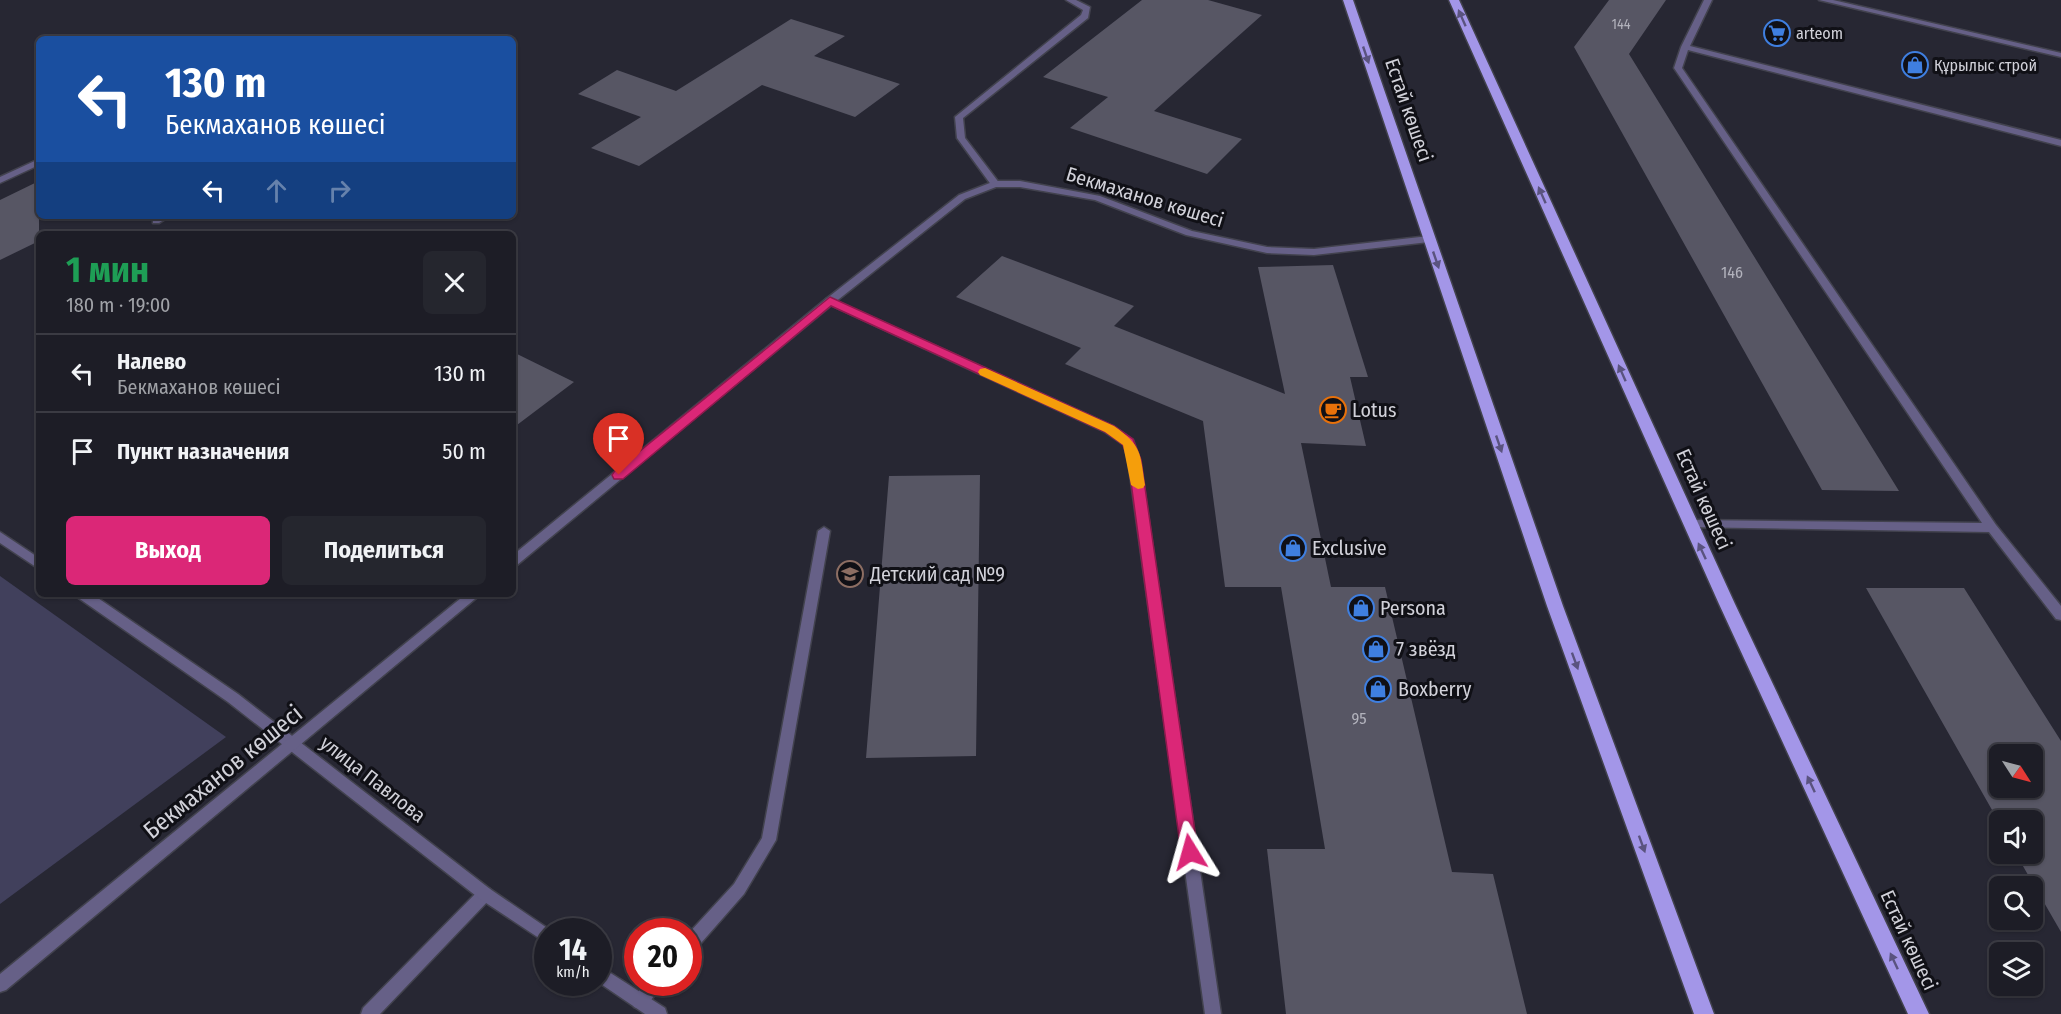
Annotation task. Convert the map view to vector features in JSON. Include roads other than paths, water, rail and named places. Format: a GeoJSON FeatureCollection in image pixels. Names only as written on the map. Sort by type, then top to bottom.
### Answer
{"type":"FeatureCollection","features":[{"type":"Feature","properties":{"kind":"main road","name":"Естай көшесі"},"geometry":{"type":"LineString","coordinates":[[1348,0],[1555,606],[1704,1014]]}},
{"type":"Feature","properties":{"kind":"main road","name":"Естай көшесі"},"geometry":{"type":"LineString","coordinates":[[1454,0],[1690,524],[1919,1014]]}},
{"type":"Feature","properties":{"kind":"street"},"geometry":{"type":"LineString","coordinates":[[995,184],[961,138],[959,117],[1085,16],[1087,9],[1070,0]]}},
{"type":"Feature","properties":{"kind":"street"},"geometry":{"type":"LineString","coordinates":[[1708,0],[1685,47],[1678,68],[1992,528],[2061,615]]}},
{"type":"Feature","properties":{"kind":"street"},"geometry":{"type":"LineString","coordinates":[[1823,0],[2061,55]]}},
{"type":"Feature","properties":{"kind":"street"},"geometry":{"type":"LineString","coordinates":[[1685,47],[2061,143]]}},
{"type":"Feature","properties":{"kind":"street"},"geometry":{"type":"LineString","coordinates":[[0,180],[36,163]]}},
{"type":"Feature","properties":{"kind":"street","name":"Бекмаханов көшесі"},"geometry":{"type":"LineString","coordinates":[[516,560],[830,301],[962,197],[995,184],[1020,184],[1097,198],[1190,233],[1267,250],[1314,252],[1429,239]]}},
{"type":"Feature","properties":{"kind":"street"},"geometry":{"type":"LineString","coordinates":[[830,301],[1109,429],[1129,443],[1134,460],[1213,1014]]}},
{"type":"Feature","properties":{"kind":"street"},"geometry":{"type":"LineString","coordinates":[[1690,524],[1992,528]]}},
{"type":"Feature","properties":{"kind":"street"},"geometry":{"type":"LineString","coordinates":[[702,930],[739,889],[769,840],[824,531]]}},
{"type":"Feature","properties":{"kind":"street"},"geometry":{"type":"LineString","coordinates":[[0,537],[36,562]]}},
{"type":"Feature","properties":{"kind":"street","name":"улица Павлова"},"geometry":{"type":"LineString","coordinates":[[86,597],[233,698],[485,894],[534,927]]}},
{"type":"Feature","properties":{"kind":"street","name":"Бекмаханов көшесі"},"geometry":{"type":"LineString","coordinates":[[0,984],[471,597]]}},
{"type":"Feature","properties":{"kind":"street"},"geometry":{"type":"LineString","coordinates":[[369,1014],[485,894]]}},
{"type":"Feature","properties":{"kind":"street"},"geometry":{"type":"LineString","coordinates":[[612,981],[659,1014]]}},
{"type":"Feature","properties":{"kind":"street"},"geometry":{"type":"LineString","coordinates":[[640,1000],[644,996]]}},
{"type":"Feature","properties":{"kind":"place","name":"arteom"},"geometry":{"type":"Point","coordinates":[1777,33]}},
{"type":"Feature","properties":{"kind":"place","name":"Құрылыс строй"},"geometry":{"type":"Point","coordinates":[1915,65]}},
{"type":"Feature","properties":{"kind":"place","name":"Lotus"},"geometry":{"type":"Point","coordinates":[1333,410]}},
{"type":"Feature","properties":{"kind":"place","name":"Exclusive"},"geometry":{"type":"Point","coordinates":[1293,548]}},
{"type":"Feature","properties":{"kind":"place","name":"Детский сад №9"},"geometry":{"type":"Point","coordinates":[850,574]}},
{"type":"Feature","properties":{"kind":"place","name":"Persona"},"geometry":{"type":"Point","coordinates":[1361,608]}},
{"type":"Feature","properties":{"kind":"place","name":"7 звёзд"},"geometry":{"type":"Point","coordinates":[1376,649]}},
{"type":"Feature","properties":{"kind":"place","name":"Boxberry"},"geometry":{"type":"Point","coordinates":[1378,689]}}]}
